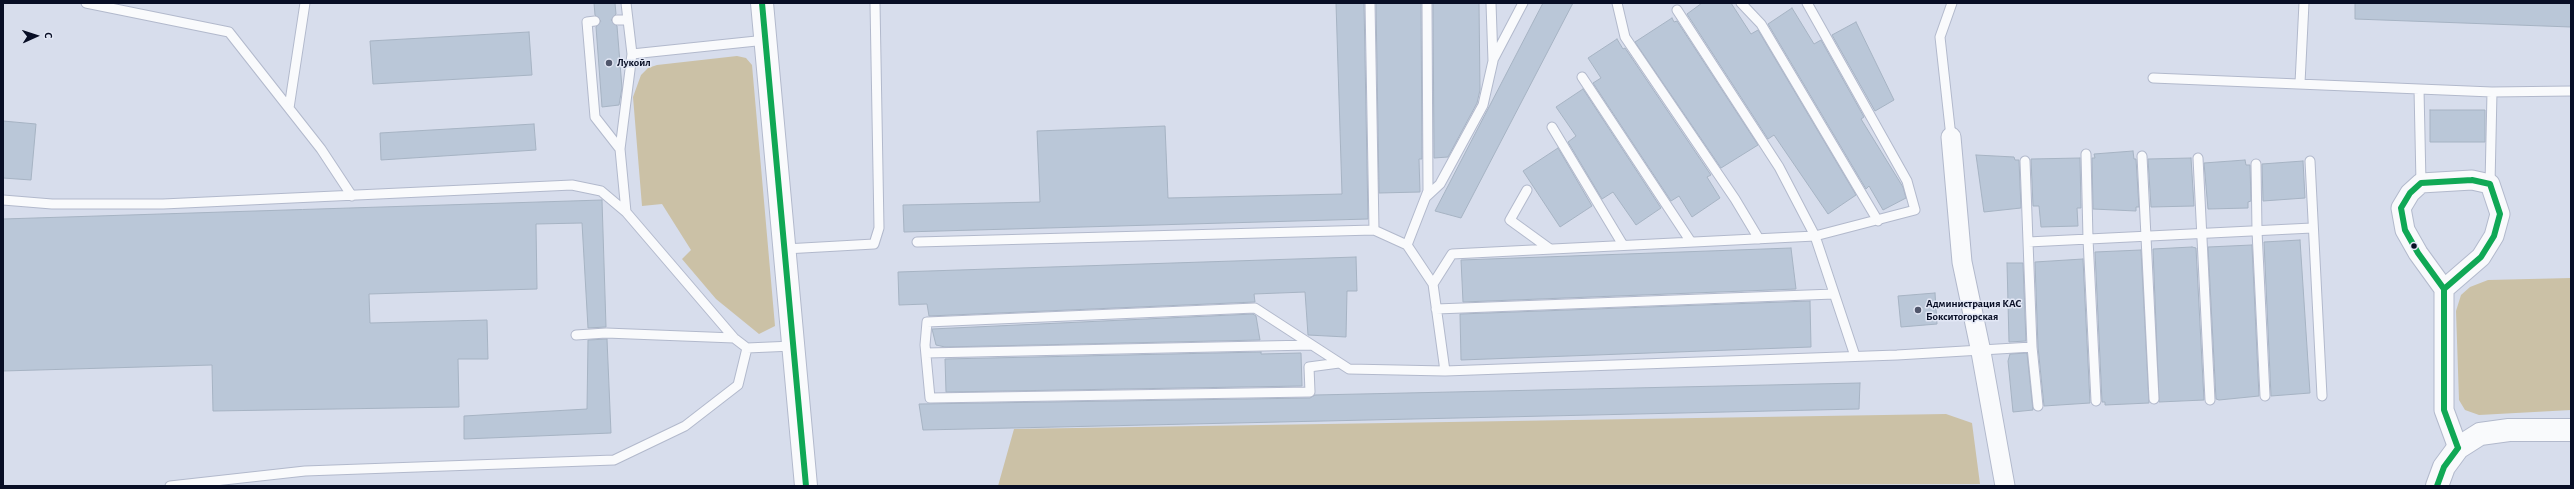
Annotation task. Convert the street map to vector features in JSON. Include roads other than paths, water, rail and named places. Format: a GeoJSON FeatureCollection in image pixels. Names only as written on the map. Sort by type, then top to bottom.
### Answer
{"type":"FeatureCollection","features":[{"type":"Feature","properties":{"kind":"street"},"geometry":{"type":"LineString","coordinates":[[762,3],[806,486]]}},
{"type":"Feature","properties":{"kind":"street"},"geometry":{"type":"LineString","coordinates":[[1951,138],[1962,262],[1981,352],[2005,486]]}},
{"type":"Feature","properties":{"kind":"street"},"geometry":{"type":"LineString","coordinates":[[2444,289],[2481,257],[2494,236],[2500,214],[2490,184],[2472,180],[2421,183],[2410,193],[2401,208],[2405,230],[2418,253],[2444,289],[2444,410],[2458,448]]}},
{"type":"Feature","properties":{"kind":"street"},"geometry":{"type":"LineString","coordinates":[[2437,486],[2444,467],[2458,448],[2480,434],[2509,430],[2571,430]]}},
{"type":"Feature","properties":{"kind":"lane"},"geometry":{"type":"LineString","coordinates":[[86,3],[229,32],[321,150],[352,196]]}},
{"type":"Feature","properties":{"kind":"lane"},"geometry":{"type":"LineString","coordinates":[[289,108],[306,3]]}},
{"type":"Feature","properties":{"kind":"lane"},"geometry":{"type":"LineString","coordinates":[[626,3],[632,54],[620,149],[626,212]]}},
{"type":"Feature","properties":{"kind":"lane"},"geometry":{"type":"LineString","coordinates":[[785,249],[874,244],[879,228],[875,3]]}},
{"type":"Feature","properties":{"kind":"lane"},"geometry":{"type":"LineString","coordinates":[[1370,3],[1374,230]]}},
{"type":"Feature","properties":{"kind":"lane"},"geometry":{"type":"LineString","coordinates":[[1407,245],[1428,191],[1427,3]]}},
{"type":"Feature","properties":{"kind":"lane"},"geometry":{"type":"LineString","coordinates":[[1491,3],[1493,61]]}},
{"type":"Feature","properties":{"kind":"lane"},"geometry":{"type":"LineString","coordinates":[[1426,197],[1440,184],[1482,105],[1493,61],[1523,3]]}},
{"type":"Feature","properties":{"kind":"lane"},"geometry":{"type":"LineString","coordinates":[[1617,3],[1625,37],[1735,199],[1759,239]]}},
{"type":"Feature","properties":{"kind":"lane"},"geometry":{"type":"LineString","coordinates":[[1741,3],[1761,24],[1878,221]]}},
{"type":"Feature","properties":{"kind":"lane"},"geometry":{"type":"LineString","coordinates":[[1433,284],[1452,254],[1815,236],[1878,221],[1915,210],[1906,181],[1807,3]]}},
{"type":"Feature","properties":{"kind":"lane"},"geometry":{"type":"LineString","coordinates":[[1951,138],[1940,37],[1952,3]]}},
{"type":"Feature","properties":{"kind":"lane"},"geometry":{"type":"LineString","coordinates":[[2300,83],[2304,3]]}},
{"type":"Feature","properties":{"kind":"lane"},"geometry":{"type":"LineString","coordinates":[[1677,10],[1780,167],[1815,236],[1855,356]]}},
{"type":"Feature","properties":{"kind":"lane"},"geometry":{"type":"LineString","coordinates":[[617,20],[628,20]]}},
{"type":"Feature","properties":{"kind":"lane"},"geometry":{"type":"LineString","coordinates":[[595,21],[587,22],[595,117],[620,149]]}},
{"type":"Feature","properties":{"kind":"lane"},"geometry":{"type":"LineString","coordinates":[[632,54],[766,40]]}},
{"type":"Feature","properties":{"kind":"lane"},"geometry":{"type":"LineString","coordinates":[[1582,77],[1691,242]]}},
{"type":"Feature","properties":{"kind":"lane"},"geometry":{"type":"LineString","coordinates":[[2153,78],[2492,92],[2571,91]]}},
{"type":"Feature","properties":{"kind":"lane"},"geometry":{"type":"LineString","coordinates":[[2419,89],[2421,183]]}},
{"type":"Feature","properties":{"kind":"lane"},"geometry":{"type":"LineString","coordinates":[[2490,184],[2492,92]]}},
{"type":"Feature","properties":{"kind":"lane"},"geometry":{"type":"LineString","coordinates":[[1552,127],[1624,245]]}},
{"type":"Feature","properties":{"kind":"lane"},"geometry":{"type":"LineString","coordinates":[[2086,154],[2088,239],[2096,401]]}},
{"type":"Feature","properties":{"kind":"lane"},"geometry":{"type":"LineString","coordinates":[[2142,156],[2154,399]]}},
{"type":"Feature","properties":{"kind":"lane"},"geometry":{"type":"LineString","coordinates":[[2198,158],[2210,400]]}},
{"type":"Feature","properties":{"kind":"lane"},"geometry":{"type":"LineString","coordinates":[[2025,160],[2032,347],[2038,406]]}},
{"type":"Feature","properties":{"kind":"lane"},"geometry":{"type":"LineString","coordinates":[[2310,161],[2312,228],[2322,396]]}},
{"type":"Feature","properties":{"kind":"lane"},"geometry":{"type":"LineString","coordinates":[[2256,164],[2256,231],[2265,396]]}},
{"type":"Feature","properties":{"kind":"lane"},"geometry":{"type":"LineString","coordinates":[[3,200],[52,204],[163,204],[572,186],[601,191],[626,212],[734,338],[747,348],[794,346]]}},
{"type":"Feature","properties":{"kind":"lane"},"geometry":{"type":"LineString","coordinates":[[1527,190],[1510,220],[1550,249]]}},
{"type":"Feature","properties":{"kind":"lane"},"geometry":{"type":"LineString","coordinates":[[2028,242],[2312,228]]}},
{"type":"Feature","properties":{"kind":"lane"},"geometry":{"type":"LineString","coordinates":[[917,242],[1374,230],[1407,245],[1433,284],[1445,371]]}},
{"type":"Feature","properties":{"kind":"lane"},"geometry":{"type":"LineString","coordinates":[[1436,309],[1834,294]]}},
{"type":"Feature","properties":{"kind":"lane"},"geometry":{"type":"LineString","coordinates":[[1339,363],[1309,367],[1310,392],[930,398],[926,353],[927,322],[1255,308],[1311,345],[1339,363],[1348,369],[1445,371],[1981,352],[2032,347]]}},
{"type":"Feature","properties":{"kind":"lane"},"geometry":{"type":"LineString","coordinates":[[576,335],[606,333],[734,338]]}},
{"type":"Feature","properties":{"kind":"lane"},"geometry":{"type":"LineString","coordinates":[[926,353],[1311,345]]}},
{"type":"Feature","properties":{"kind":"lane"},"geometry":{"type":"LineString","coordinates":[[170,486],[305,471],[614,460],[686,426],[738,385],[747,348]]}},
{"type":"Feature","properties":{"kind":"place","name":"Лукойл"},"geometry":{"type":"Point","coordinates":[609,63]}},
{"type":"Feature","properties":{"kind":"place","name":"Администрация КАС Бокситогорская"},"geometry":{"type":"Point","coordinates":[1918,310]}}]}
